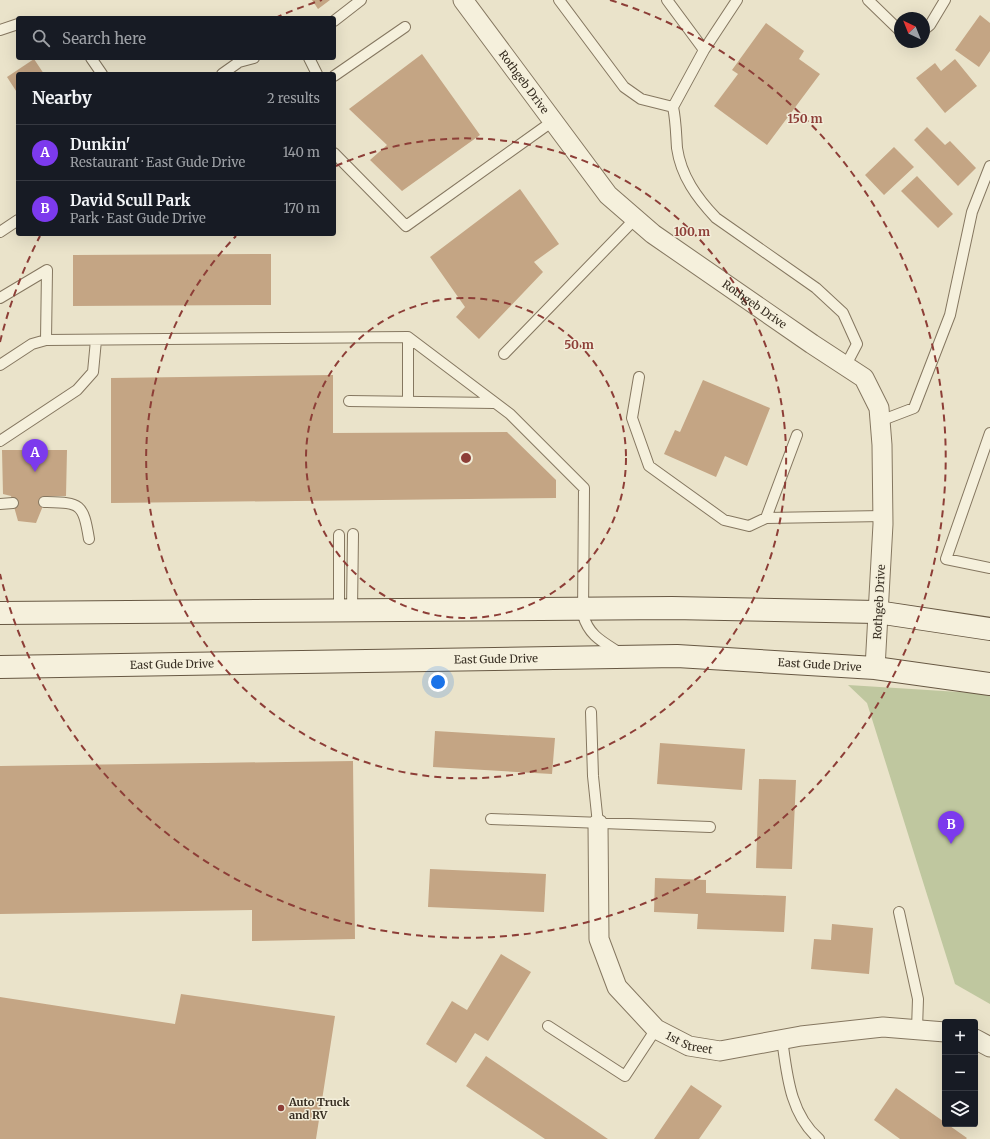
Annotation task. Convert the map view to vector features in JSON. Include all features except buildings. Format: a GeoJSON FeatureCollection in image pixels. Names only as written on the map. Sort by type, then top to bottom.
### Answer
{"type":"FeatureCollection","features":[{"type":"Feature","properties":{"kind":"main road"},"geometry":{"type":"LineString","coordinates":[[0,613],[672,608],[878,612],[990,629]]}},
{"type":"Feature","properties":{"kind":"main road","name":"East Gude Drive"},"geometry":{"type":"LineString","coordinates":[[0,667],[677,656],[876,668],[990,684]]}},
{"type":"Feature","properties":{"kind":"street","name":"Rothgeb Drive"},"geometry":{"type":"LineString","coordinates":[[463,0],[608,195],[635,219],[672,247],[812,344],[864,378],[879,408],[880,421],[883,516],[876,668]]}},
{"type":"Feature","properties":{"kind":"street","name":"1st Street"},"geometry":{"type":"LineString","coordinates":[[598,824],[599,939],[618,987],[656,1029],[689,1046],[720,1051],[782,1039],[883,1027],[942,1032]]}},
{"type":"Feature","properties":{"kind":"street"},"geometry":{"type":"LineString","coordinates":[[978,1041],[990,1047]]}},
{"type":"Feature","properties":{"kind":"lane"},"geometry":{"type":"LineString","coordinates":[[336,20],[362,0]]}},
{"type":"Feature","properties":{"kind":"lane"},"geometry":{"type":"LineString","coordinates":[[559,0],[624,87],[640,99],[673,108]]}},
{"type":"Feature","properties":{"kind":"lane"},"geometry":{"type":"LineString","coordinates":[[667,0],[704,50]]}},
{"type":"Feature","properties":{"kind":"lane"},"geometry":{"type":"LineString","coordinates":[[737,0],[704,50],[673,108],[678,150],[688,184],[716,218],[816,288],[843,313],[857,344],[846,365]]}},
{"type":"Feature","properties":{"kind":"lane"},"geometry":{"type":"LineString","coordinates":[[868,0],[894,25]]}},
{"type":"Feature","properties":{"kind":"lane"},"geometry":{"type":"LineString","coordinates":[[930,25],[945,0]]}},
{"type":"Feature","properties":{"kind":"lane"},"geometry":{"type":"LineString","coordinates":[[0,30],[16,25]]}},
{"type":"Feature","properties":{"kind":"lane"},"geometry":{"type":"LineString","coordinates":[[336,75],[405,27]]}},
{"type":"Feature","properties":{"kind":"lane"},"geometry":{"type":"LineString","coordinates":[[92,60],[100,72]]}},
{"type":"Feature","properties":{"kind":"lane"},"geometry":{"type":"LineString","coordinates":[[225,72],[238,62],[246,60]]}},
{"type":"Feature","properties":{"kind":"lane"},"geometry":{"type":"LineString","coordinates":[[310,60],[316,72]]}},
{"type":"Feature","properties":{"kind":"lane"},"geometry":{"type":"LineString","coordinates":[[336,155],[406,226],[553,121]]}},
{"type":"Feature","properties":{"kind":"lane"},"geometry":{"type":"LineString","coordinates":[[880,421],[914,408],[950,314],[972,212],[990,166]]}},
{"type":"Feature","properties":{"kind":"lane"},"geometry":{"type":"LineString","coordinates":[[504,354],[635,219]]}},
{"type":"Feature","properties":{"kind":"lane"},"geometry":{"type":"LineString","coordinates":[[0,232],[16,221]]}},
{"type":"Feature","properties":{"kind":"lane"},"geometry":{"type":"LineString","coordinates":[[0,298],[47,270],[46,340]]}},
{"type":"Feature","properties":{"kind":"lane"},"geometry":{"type":"LineString","coordinates":[[0,365],[32,344],[46,340],[408,337],[510,414],[584,488],[583,609],[586,627],[597,638],[625,657]]}},
{"type":"Feature","properties":{"kind":"lane"},"geometry":{"type":"LineString","coordinates":[[408,337],[408,401]]}},
{"type":"Feature","properties":{"kind":"lane"},"geometry":{"type":"LineString","coordinates":[[0,441],[77,390],[93,372],[96,340]]}},
{"type":"Feature","properties":{"kind":"lane"},"geometry":{"type":"LineString","coordinates":[[638,377],[632,418],[650,466],[724,520],[749,526],[766,518],[883,516]]}},
{"type":"Feature","properties":{"kind":"lane"},"geometry":{"type":"LineString","coordinates":[[349,401],[494,403]]}},
{"type":"Feature","properties":{"kind":"lane"},"geometry":{"type":"LineString","coordinates":[[988,565],[946,559],[990,433]]}},
{"type":"Feature","properties":{"kind":"lane"},"geometry":{"type":"LineString","coordinates":[[766,518],[797,435]]}},
{"type":"Feature","properties":{"kind":"lane"},"geometry":{"type":"LineString","coordinates":[[44,502],[71,503],[81,508],[86,517],[90,539]]}},
{"type":"Feature","properties":{"kind":"lane"},"geometry":{"type":"LineString","coordinates":[[0,504],[13,503]]}},
{"type":"Feature","properties":{"kind":"lane"},"geometry":{"type":"LineString","coordinates":[[339,534],[346,610]]}},
{"type":"Feature","properties":{"kind":"lane"},"geometry":{"type":"LineString","coordinates":[[346,610],[352,534]]}},
{"type":"Feature","properties":{"kind":"lane"},"geometry":{"type":"LineString","coordinates":[[591,712],[593,776],[598,824]]}},
{"type":"Feature","properties":{"kind":"lane"},"geometry":{"type":"LineString","coordinates":[[491,819],[710,827]]}},
{"type":"Feature","properties":{"kind":"lane"},"geometry":{"type":"LineString","coordinates":[[899,912],[918,998],[917,1029]]}},
{"type":"Feature","properties":{"kind":"lane"},"geometry":{"type":"LineString","coordinates":[[548,1026],[625,1076],[656,1029]]}},
{"type":"Feature","properties":{"kind":"lane"},"geometry":{"type":"LineString","coordinates":[[782,1039],[788,1086],[802,1120],[819,1139]]}},
{"type":"Feature","properties":{"kind":"green space"},"geometry":{"type":"Polygon","coordinates":[[[848,685],[975,693],[990,696],[990,1004],[955,984],[867,703],[848,685]]]}},
{"type":"Feature","properties":{"kind":"place","name":"Dunkin'"},"geometry":{"type":"Point","coordinates":[35,472]}},
{"type":"Feature","properties":{"kind":"place","name":"David Scull Park"},"geometry":{"type":"Point","coordinates":[951,844]}},
{"type":"Feature","properties":{"kind":"place","name":"Auto Truck and RV"},"geometry":{"type":"Point","coordinates":[281,1108]}}]}
